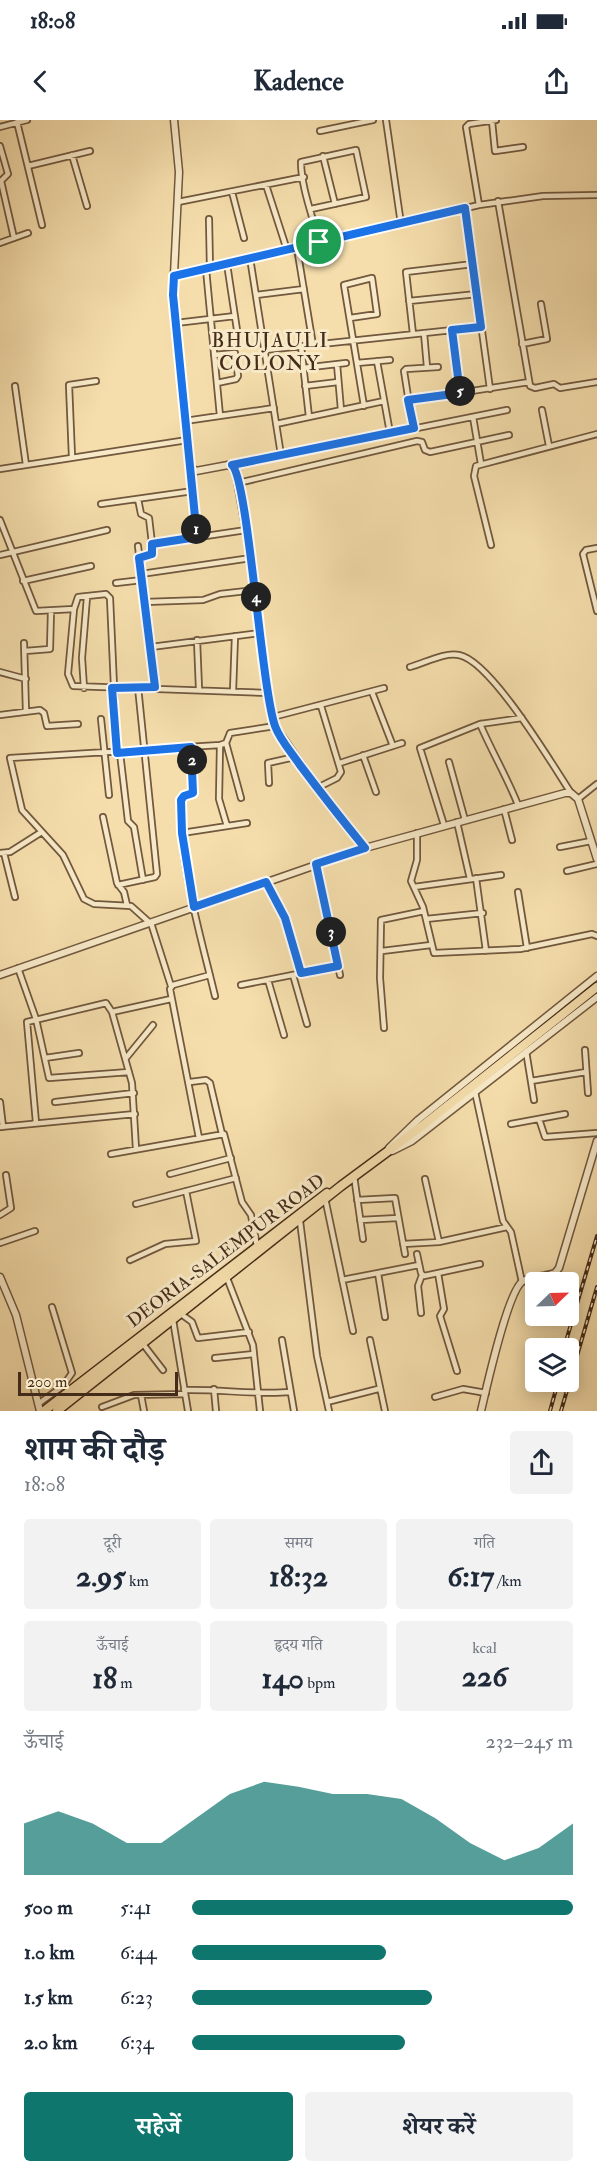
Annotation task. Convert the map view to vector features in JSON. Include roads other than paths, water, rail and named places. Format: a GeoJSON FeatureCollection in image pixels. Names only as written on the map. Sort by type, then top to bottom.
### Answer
{"type":"FeatureCollection","features":[{"type":"Feature","properties":{"kind":"highway","name":"DEORIA-SALEMPUR ROAD"},"geometry":{"type":"LineString","coordinates":[[41,1409],[257,1246],[422,1126],[597,987]]}},
{"type":"Feature","properties":{"kind":"highway","name":"DEORIA-SALEMPUR ROAD"},"geometry":{"type":"LineString","coordinates":[[57,1411],[300,1221],[325,1197]]}},
{"type":"Feature","properties":{"kind":"street"},"geometry":{"type":"LineString","coordinates":[[0,127],[27,120]]}},
{"type":"Feature","properties":{"kind":"street"},"geometry":{"type":"LineString","coordinates":[[174,120],[178,202],[174,276],[176,323],[197,537]]}},
{"type":"Feature","properties":{"kind":"street"},"geometry":{"type":"LineString","coordinates":[[336,120],[337,128]]}},
{"type":"Feature","properties":{"kind":"street"},"geometry":{"type":"LineString","coordinates":[[320,131],[373,120]]}},
{"type":"Feature","properties":{"kind":"street"},"geometry":{"type":"LineString","coordinates":[[386,120],[401,224]]}},
{"type":"Feature","properties":{"kind":"street"},"geometry":{"type":"LineString","coordinates":[[464,120],[467,126],[479,205]]}},
{"type":"Feature","properties":{"kind":"street"},"geometry":{"type":"LineString","coordinates":[[467,126],[496,120]]}},
{"type":"Feature","properties":{"kind":"street"},"geometry":{"type":"LineString","coordinates":[[492,121],[495,152],[523,147]]}},
{"type":"Feature","properties":{"kind":"street"},"geometry":{"type":"LineString","coordinates":[[17,122],[42,225]]}},
{"type":"Feature","properties":{"kind":"street"},"geometry":{"type":"LineString","coordinates":[[0,146],[8,174],[2,181],[14,238]]}},
{"type":"Feature","properties":{"kind":"street"},"geometry":{"type":"LineString","coordinates":[[311,209],[367,195],[358,154],[354,149],[302,160],[300,164],[319,242]]}},
{"type":"Feature","properties":{"kind":"street"},"geometry":{"type":"LineString","coordinates":[[28,166],[90,151]]}},
{"type":"Feature","properties":{"kind":"street"},"geometry":{"type":"LineString","coordinates":[[72,155],[87,206]]}},
{"type":"Feature","properties":{"kind":"street"},"geometry":{"type":"LineString","coordinates":[[323,156],[335,204]]}},
{"type":"Feature","properties":{"kind":"street"},"geometry":{"type":"LineString","coordinates":[[178,202],[304,177]]}},
{"type":"Feature","properties":{"kind":"street"},"geometry":{"type":"LineString","coordinates":[[266,185],[287,250]]}},
{"type":"Feature","properties":{"kind":"street"},"geometry":{"type":"LineString","coordinates":[[231,192],[244,238]]}},
{"type":"Feature","properties":{"kind":"street"},"geometry":{"type":"LineString","coordinates":[[174,276],[498,201],[543,196],[597,195]]}},
{"type":"Feature","properties":{"kind":"street"},"geometry":{"type":"LineString","coordinates":[[498,201],[529,382],[535,388],[552,384],[560,388],[597,382]]}},
{"type":"Feature","properties":{"kind":"street"},"geometry":{"type":"LineString","coordinates":[[465,208],[490,389]]}},
{"type":"Feature","properties":{"kind":"street"},"geometry":{"type":"LineString","coordinates":[[208,219],[211,319],[220,416]]}},
{"type":"Feature","properties":{"kind":"street"},"geometry":{"type":"LineString","coordinates":[[0,243],[28,233]]}},
{"type":"Feature","properties":{"kind":"street"},"geometry":{"type":"LineString","coordinates":[[297,248],[313,345]]}},
{"type":"Feature","properties":{"kind":"street"},"geometry":{"type":"LineString","coordinates":[[250,258],[281,455]]}},
{"type":"Feature","properties":{"kind":"street"},"geometry":{"type":"LineString","coordinates":[[227,264],[237,330]]}},
{"type":"Feature","properties":{"kind":"street"},"geometry":{"type":"LineString","coordinates":[[413,334],[408,271],[473,264]]}},
{"type":"Feature","properties":{"kind":"street"},"geometry":{"type":"LineString","coordinates":[[350,318],[377,314],[372,278],[345,284],[353,340],[357,363],[363,406]]}},
{"type":"Feature","properties":{"kind":"street"},"geometry":{"type":"LineString","coordinates":[[256,295],[304,289]]}},
{"type":"Feature","properties":{"kind":"street"},"geometry":{"type":"LineString","coordinates":[[409,301],[477,294]]}},
{"type":"Feature","properties":{"kind":"street"},"geometry":{"type":"LineString","coordinates":[[522,344],[547,339],[541,304]]}},
{"type":"Feature","properties":{"kind":"street"},"geometry":{"type":"LineString","coordinates":[[176,323],[235,316]]}},
{"type":"Feature","properties":{"kind":"street"},"geometry":{"type":"LineString","coordinates":[[265,350],[481,327]]}},
{"type":"Feature","properties":{"kind":"street"},"geometry":{"type":"LineString","coordinates":[[452,330],[460,393]]}},
{"type":"Feature","properties":{"kind":"street"},"geometry":{"type":"LineString","coordinates":[[424,333],[427,368]]}},
{"type":"Feature","properties":{"kind":"street"},"geometry":{"type":"LineString","coordinates":[[301,346],[309,417]]}},
{"type":"Feature","properties":{"kind":"street"},"geometry":{"type":"LineString","coordinates":[[214,355],[235,353],[238,376],[236,379],[217,383]]}},
{"type":"Feature","properties":{"kind":"street"},"geometry":{"type":"LineString","coordinates":[[357,363],[390,360]]}},
{"type":"Feature","properties":{"kind":"street"},"geometry":{"type":"LineString","coordinates":[[377,361],[390,433]]}},
{"type":"Feature","properties":{"kind":"street"},"geometry":{"type":"LineString","coordinates":[[303,368],[346,363]]}},
{"type":"Feature","properties":{"kind":"street"},"geometry":{"type":"LineString","coordinates":[[337,364],[341,410]]}},
{"type":"Feature","properties":{"kind":"street"},"geometry":{"type":"LineString","coordinates":[[414,428],[404,371],[438,367]]}},
{"type":"Feature","properties":{"kind":"street"},"geometry":{"type":"LineString","coordinates":[[72,457],[69,385],[96,381]]}},
{"type":"Feature","properties":{"kind":"street"},"geometry":{"type":"LineString","coordinates":[[305,386],[338,382]]}},
{"type":"Feature","properties":{"kind":"street"},"geometry":{"type":"LineString","coordinates":[[408,400],[529,382]]}},
{"type":"Feature","properties":{"kind":"street"},"geometry":{"type":"LineString","coordinates":[[15,386],[26,465]]}},
{"type":"Feature","properties":{"kind":"street"},"geometry":{"type":"LineString","coordinates":[[276,424],[384,401]]}},
{"type":"Feature","properties":{"kind":"street"},"geometry":{"type":"LineString","coordinates":[[185,421],[274,408]]}},
{"type":"Feature","properties":{"kind":"street"},"geometry":{"type":"LineString","coordinates":[[191,469],[232,465],[507,410]]}},
{"type":"Feature","properties":{"kind":"street"},"geometry":{"type":"LineString","coordinates":[[542,410],[549,446]]}},
{"type":"Feature","properties":{"kind":"street"},"geometry":{"type":"LineString","coordinates":[[473,417],[481,464]]}},
{"type":"Feature","properties":{"kind":"street"},"geometry":{"type":"LineString","coordinates":[[491,545],[474,476],[476,466],[597,434]]}},
{"type":"Feature","properties":{"kind":"street"},"geometry":{"type":"LineString","coordinates":[[238,483],[417,441],[422,441],[426,452],[509,435]]}},
{"type":"Feature","properties":{"kind":"street"},"geometry":{"type":"LineString","coordinates":[[0,469],[187,440]]}},
{"type":"Feature","properties":{"kind":"street"},"geometry":{"type":"LineString","coordinates":[[232,465],[235,468],[251,558],[268,693],[275,726],[294,757],[365,848]]}},
{"type":"Feature","properties":{"kind":"street"},"geometry":{"type":"LineString","coordinates":[[100,504],[138,499],[148,495],[193,491]]}},
{"type":"Feature","properties":{"kind":"street"},"geometry":{"type":"LineString","coordinates":[[138,499],[141,514],[149,518],[152,544],[152,554],[139,558]]}},
{"type":"Feature","properties":{"kind":"street"},"geometry":{"type":"LineString","coordinates":[[0,520],[36,610],[74,609]]}},
{"type":"Feature","properties":{"kind":"street"},"geometry":{"type":"LineString","coordinates":[[0,555],[107,530]]}},
{"type":"Feature","properties":{"kind":"street"},"geometry":{"type":"LineString","coordinates":[[152,544],[246,530]]}},
{"type":"Feature","properties":{"kind":"street"},"geometry":{"type":"LineString","coordinates":[[138,546],[155,687]]}},
{"type":"Feature","properties":{"kind":"street"},"geometry":{"type":"LineString","coordinates":[[597,548],[586,550],[583,554],[597,611]]}},
{"type":"Feature","properties":{"kind":"street"},"geometry":{"type":"LineString","coordinates":[[116,583],[251,558]]}},
{"type":"Feature","properties":{"kind":"street"},"geometry":{"type":"LineString","coordinates":[[23,581],[91,566]]}},
{"type":"Feature","properties":{"kind":"street"},"geometry":{"type":"LineString","coordinates":[[145,602],[202,600],[255,590]]}},
{"type":"Feature","properties":{"kind":"street"},"geometry":{"type":"LineString","coordinates":[[143,880],[134,827],[128,821],[118,753],[112,688],[110,598],[106,594],[76,598],[69,678],[73,686],[84,688],[112,688],[155,687],[268,693]]}},
{"type":"Feature","properties":{"kind":"street"},"geometry":{"type":"LineString","coordinates":[[84,688],[83,647],[87,597]]}},
{"type":"Feature","properties":{"kind":"street"},"geometry":{"type":"LineString","coordinates":[[25,651],[51,649],[51,611]]}},
{"type":"Feature","properties":{"kind":"street"},"geometry":{"type":"LineString","coordinates":[[151,647],[260,633]]}},
{"type":"Feature","properties":{"kind":"street"},"geometry":{"type":"LineString","coordinates":[[233,691],[235,636]]}},
{"type":"Feature","properties":{"kind":"street"},"geometry":{"type":"LineString","coordinates":[[197,640],[199,689]]}},
{"type":"Feature","properties":{"kind":"street"},"geometry":{"type":"LineString","coordinates":[[24,643],[26,712]]}},
{"type":"Feature","properties":{"kind":"street"},"geometry":{"type":"LineString","coordinates":[[410,667],[450,655],[463,656],[478,666],[522,718],[571,793],[578,800],[597,859]]}},
{"type":"Feature","properties":{"kind":"street"},"geometry":{"type":"LineString","coordinates":[[0,672],[26,679]]}},
{"type":"Feature","properties":{"kind":"street"},"geometry":{"type":"LineString","coordinates":[[118,885],[155,877],[157,874],[138,687]]}},
{"type":"Feature","properties":{"kind":"street"},"geometry":{"type":"LineString","coordinates":[[273,717],[384,688]]}},
{"type":"Feature","properties":{"kind":"street"},"geometry":{"type":"LineString","coordinates":[[372,692],[393,746]]}},
{"type":"Feature","properties":{"kind":"street"},"geometry":{"type":"LineString","coordinates":[[317,788],[339,776],[339,763],[321,706]]}},
{"type":"Feature","properties":{"kind":"street"},"geometry":{"type":"LineString","coordinates":[[0,715],[43,711],[47,726],[78,724]]}},
{"type":"Feature","properties":{"kind":"street"},"geometry":{"type":"LineString","coordinates":[[444,825],[420,748],[480,724],[522,718]]}},
{"type":"Feature","properties":{"kind":"street"},"geometry":{"type":"LineString","coordinates":[[101,719],[109,795]]}},
{"type":"Feature","properties":{"kind":"street"},"geometry":{"type":"LineString","coordinates":[[480,724],[496,762],[505,773],[518,805]]}},
{"type":"Feature","properties":{"kind":"street"},"geometry":{"type":"LineString","coordinates":[[241,798],[226,743],[230,733],[275,726]]}},
{"type":"Feature","properties":{"kind":"street"},"geometry":{"type":"LineString","coordinates":[[199,1138],[190,1082],[171,999],[171,986],[151,923],[137,909],[127,905],[94,904],[84,899],[63,855],[40,833],[22,810],[10,758],[118,753],[226,743]]}},
{"type":"Feature","properties":{"kind":"street"},"geometry":{"type":"LineString","coordinates":[[339,763],[402,743]]}},
{"type":"Feature","properties":{"kind":"street"},"geometry":{"type":"LineString","coordinates":[[220,745],[219,799],[227,826]]}},
{"type":"Feature","properties":{"kind":"street"},"geometry":{"type":"LineString","coordinates":[[191,747],[194,791],[192,795],[181,798],[182,833],[194,907],[215,996]]}},
{"type":"Feature","properties":{"kind":"street"},"geometry":{"type":"LineString","coordinates":[[363,755],[376,792]]}},
{"type":"Feature","properties":{"kind":"street"},"geometry":{"type":"LineString","coordinates":[[269,783],[268,763],[294,757]]}},
{"type":"Feature","properties":{"kind":"street"},"geometry":{"type":"LineString","coordinates":[[449,762],[465,820]]}},
{"type":"Feature","properties":{"kind":"street"},"geometry":{"type":"LineString","coordinates":[[578,800],[597,784]]}},
{"type":"Feature","properties":{"kind":"street"},"geometry":{"type":"LineString","coordinates":[[0,975],[365,848],[518,805],[571,793]]}},
{"type":"Feature","properties":{"kind":"street"},"geometry":{"type":"LineString","coordinates":[[504,809],[512,840]]}},
{"type":"Feature","properties":{"kind":"street"},"geometry":{"type":"LineString","coordinates":[[103,817],[118,885],[124,892],[127,905]]}},
{"type":"Feature","properties":{"kind":"street"},"geometry":{"type":"LineString","coordinates":[[457,822],[483,913],[486,951]]}},
{"type":"Feature","properties":{"kind":"street"},"geometry":{"type":"LineString","coordinates":[[182,833],[247,823]]}},
{"type":"Feature","properties":{"kind":"street"},"geometry":{"type":"LineString","coordinates":[[15,897],[2,853],[40,833]]}},
{"type":"Feature","properties":{"kind":"street"},"geometry":{"type":"LineString","coordinates":[[417,833],[417,860],[411,876],[424,911],[435,954],[527,948],[592,934],[597,936]]}},
{"type":"Feature","properties":{"kind":"street"},"geometry":{"type":"LineString","coordinates":[[560,847],[591,841]]}},
{"type":"Feature","properties":{"kind":"street"},"geometry":{"type":"LineString","coordinates":[[316,864],[340,975]]}},
{"type":"Feature","properties":{"kind":"street"},"geometry":{"type":"LineString","coordinates":[[567,871],[597,864]]}},
{"type":"Feature","properties":{"kind":"street"},"geometry":{"type":"LineString","coordinates":[[414,887],[501,875]]}},
{"type":"Feature","properties":{"kind":"street"},"geometry":{"type":"LineString","coordinates":[[266,882],[285,918],[301,973]]}},
{"type":"Feature","properties":{"kind":"street"},"geometry":{"type":"LineString","coordinates":[[518,892],[527,948]]}},
{"type":"Feature","properties":{"kind":"street"},"geometry":{"type":"LineString","coordinates":[[384,1028],[380,978],[381,920],[424,911]]}},
{"type":"Feature","properties":{"kind":"street"},"geometry":{"type":"LineString","coordinates":[[426,919],[483,913]]}},
{"type":"Feature","properties":{"kind":"street"},"geometry":{"type":"LineString","coordinates":[[382,951],[431,945]]}},
{"type":"Feature","properties":{"kind":"street"},"geometry":{"type":"LineString","coordinates":[[242,985],[338,966]]}},
{"type":"Feature","properties":{"kind":"street"},"geometry":{"type":"LineString","coordinates":[[18,968],[36,1019],[49,1078],[129,1072]]}},
{"type":"Feature","properties":{"kind":"street"},"geometry":{"type":"LineString","coordinates":[[171,986],[210,975]]}},
{"type":"Feature","properties":{"kind":"street"},"geometry":{"type":"LineString","coordinates":[[292,975],[306,1024]]}},
{"type":"Feature","properties":{"kind":"street"},"geometry":{"type":"LineString","coordinates":[[386,1153],[418,1119],[597,976]]}},
{"type":"Feature","properties":{"kind":"street"},"geometry":{"type":"LineString","coordinates":[[268,980],[284,1035]]}},
{"type":"Feature","properties":{"kind":"street"},"geometry":{"type":"LineString","coordinates":[[386,1153],[412,1141],[597,997]]}},
{"type":"Feature","properties":{"kind":"street"},"geometry":{"type":"LineString","coordinates":[[112,1012],[171,999]]}},
{"type":"Feature","properties":{"kind":"street"},"geometry":{"type":"LineString","coordinates":[[36,1123],[27,1024],[36,1019],[102,1003],[108,1004],[126,1059],[134,1094],[136,1149]]}},
{"type":"Feature","properties":{"kind":"street"},"geometry":{"type":"LineString","coordinates":[[126,1059],[153,1025]]}},
{"type":"Feature","properties":{"kind":"street"},"geometry":{"type":"LineString","coordinates":[[585,1050],[588,1094]]}},
{"type":"Feature","properties":{"kind":"street"},"geometry":{"type":"LineString","coordinates":[[526,1051],[534,1100]]}},
{"type":"Feature","properties":{"kind":"street"},"geometry":{"type":"LineString","coordinates":[[45,1058],[79,1053]]}},
{"type":"Feature","properties":{"kind":"street"},"geometry":{"type":"LineString","coordinates":[[531,1081],[586,1072]]}},
{"type":"Feature","properties":{"kind":"street"},"geometry":{"type":"LineString","coordinates":[[190,1082],[206,1080],[210,1083],[243,1205],[251,1215],[257,1246]]}},
{"type":"Feature","properties":{"kind":"street"},"geometry":{"type":"LineString","coordinates":[[476,1092],[522,1282],[512,1301],[481,1411]]}},
{"type":"Feature","properties":{"kind":"street"},"geometry":{"type":"LineString","coordinates":[[55,1102],[134,1094]]}},
{"type":"Feature","properties":{"kind":"street"},"geometry":{"type":"LineString","coordinates":[[0,1102],[1,1127],[135,1114]]}},
{"type":"Feature","properties":{"kind":"street"},"geometry":{"type":"LineString","coordinates":[[511,1124],[565,1114]]}},
{"type":"Feature","properties":{"kind":"street"},"geometry":{"type":"LineString","coordinates":[[539,1119],[545,1137],[597,1132]]}},
{"type":"Feature","properties":{"kind":"street"},"geometry":{"type":"LineString","coordinates":[[111,1154],[222,1134]]}},
{"type":"Feature","properties":{"kind":"street"},"geometry":{"type":"LineString","coordinates":[[522,1282],[557,1272],[597,1141]]}},
{"type":"Feature","properties":{"kind":"street"},"geometry":{"type":"LineString","coordinates":[[170,1174],[231,1158]]}},
{"type":"Feature","properties":{"kind":"street"},"geometry":{"type":"LineString","coordinates":[[0,1215],[11,1208],[6,1175]]}},
{"type":"Feature","properties":{"kind":"street"},"geometry":{"type":"LineString","coordinates":[[354,1176],[363,1239]]}},
{"type":"Feature","properties":{"kind":"street"},"geometry":{"type":"LineString","coordinates":[[136,1204],[236,1178]]}},
{"type":"Feature","properties":{"kind":"street"},"geometry":{"type":"LineString","coordinates":[[425,1179],[440,1242]]}},
{"type":"Feature","properties":{"kind":"street"},"geometry":{"type":"LineString","coordinates":[[130,1260],[165,1244],[196,1241],[186,1191]]}},
{"type":"Feature","properties":{"kind":"street"},"geometry":{"type":"LineString","coordinates":[[325,1197],[353,1331]]}},
{"type":"Feature","properties":{"kind":"street"},"geometry":{"type":"LineString","coordinates":[[357,1200],[394,1197],[405,1254]]}},
{"type":"Feature","properties":{"kind":"street"},"geometry":{"type":"LineString","coordinates":[[360,1220],[398,1218]]}},
{"type":"Feature","properties":{"kind":"street"},"geometry":{"type":"LineString","coordinates":[[300,1221],[318,1356],[329,1411]]}},
{"type":"Feature","properties":{"kind":"street"},"geometry":{"type":"LineString","coordinates":[[403,1244],[440,1242],[507,1227]]}},
{"type":"Feature","properties":{"kind":"street"},"geometry":{"type":"LineString","coordinates":[[0,1243],[35,1231]]}},
{"type":"Feature","properties":{"kind":"street"},"geometry":{"type":"LineString","coordinates":[[417,1254],[422,1275],[418,1286],[421,1313]]}},
{"type":"Feature","properties":{"kind":"street"},"geometry":{"type":"LineString","coordinates":[[422,1275],[480,1264]]}},
{"type":"Feature","properties":{"kind":"street"},"geometry":{"type":"LineString","coordinates":[[342,1280],[419,1265]]}},
{"type":"Feature","properties":{"kind":"street"},"geometry":{"type":"LineString","coordinates":[[378,1273],[385,1317]]}},
{"type":"Feature","properties":{"kind":"street"},"geometry":{"type":"LineString","coordinates":[[438,1273],[444,1309],[440,1316],[457,1371]]}},
{"type":"Feature","properties":{"kind":"street"},"geometry":{"type":"LineString","coordinates":[[0,1276],[16,1315],[41,1409]]}},
{"type":"Feature","properties":{"kind":"street"},"geometry":{"type":"LineString","coordinates":[[227,1278],[249,1332],[255,1354],[260,1411]]}},
{"type":"Feature","properties":{"kind":"street"},"geometry":{"type":"LineString","coordinates":[[0,1298],[8,1295]]}},
{"type":"Feature","properties":{"kind":"street"},"geometry":{"type":"LineString","coordinates":[[41,1409],[72,1373],[52,1307]]}},
{"type":"Feature","properties":{"kind":"street"},"geometry":{"type":"LineString","coordinates":[[188,1411],[177,1317],[192,1322],[198,1338],[249,1332]]}},
{"type":"Feature","properties":{"kind":"street"},"geometry":{"type":"LineString","coordinates":[[282,1340],[294,1411]]}},
{"type":"Feature","properties":{"kind":"street"},"geometry":{"type":"LineString","coordinates":[[370,1340],[378,1389],[385,1411]]}},
{"type":"Feature","properties":{"kind":"street"},"geometry":{"type":"LineString","coordinates":[[143,1344],[164,1370]]}},
{"type":"Feature","properties":{"kind":"street"},"geometry":{"type":"LineString","coordinates":[[215,1358],[255,1354]]}},
{"type":"Feature","properties":{"kind":"street"},"geometry":{"type":"LineString","coordinates":[[214,1389],[216,1411]]}},
{"type":"Feature","properties":{"kind":"street"},"geometry":{"type":"LineString","coordinates":[[102,1407],[141,1395],[214,1389],[259,1395],[290,1392]]}},
{"type":"Feature","properties":{"kind":"street"},"geometry":{"type":"LineString","coordinates":[[327,1402],[378,1389]]}},
{"type":"Feature","properties":{"kind":"street"},"geometry":{"type":"LineString","coordinates":[[435,1397],[464,1389],[486,1393]]}},
{"type":"Feature","properties":{"kind":"street"},"geometry":{"type":"LineString","coordinates":[[141,1395],[144,1411]]}},
{"type":"Feature","properties":{"kind":"railway"},"geometry":{"type":"LineString","coordinates":[[567,1338],[597,1236]]}},
{"type":"Feature","properties":{"kind":"railway"},"geometry":{"type":"LineString","coordinates":[[561,1411],[597,1287]]}},
{"type":"Feature","properties":{"kind":"railway"},"geometry":{"type":"LineString","coordinates":[[550,1411],[555,1392]]}},
{"type":"Feature","properties":{"kind":"district","name":"BHUJAULI COLONY"},"geometry":{"type":"Point","coordinates":[270,352]}}]}
